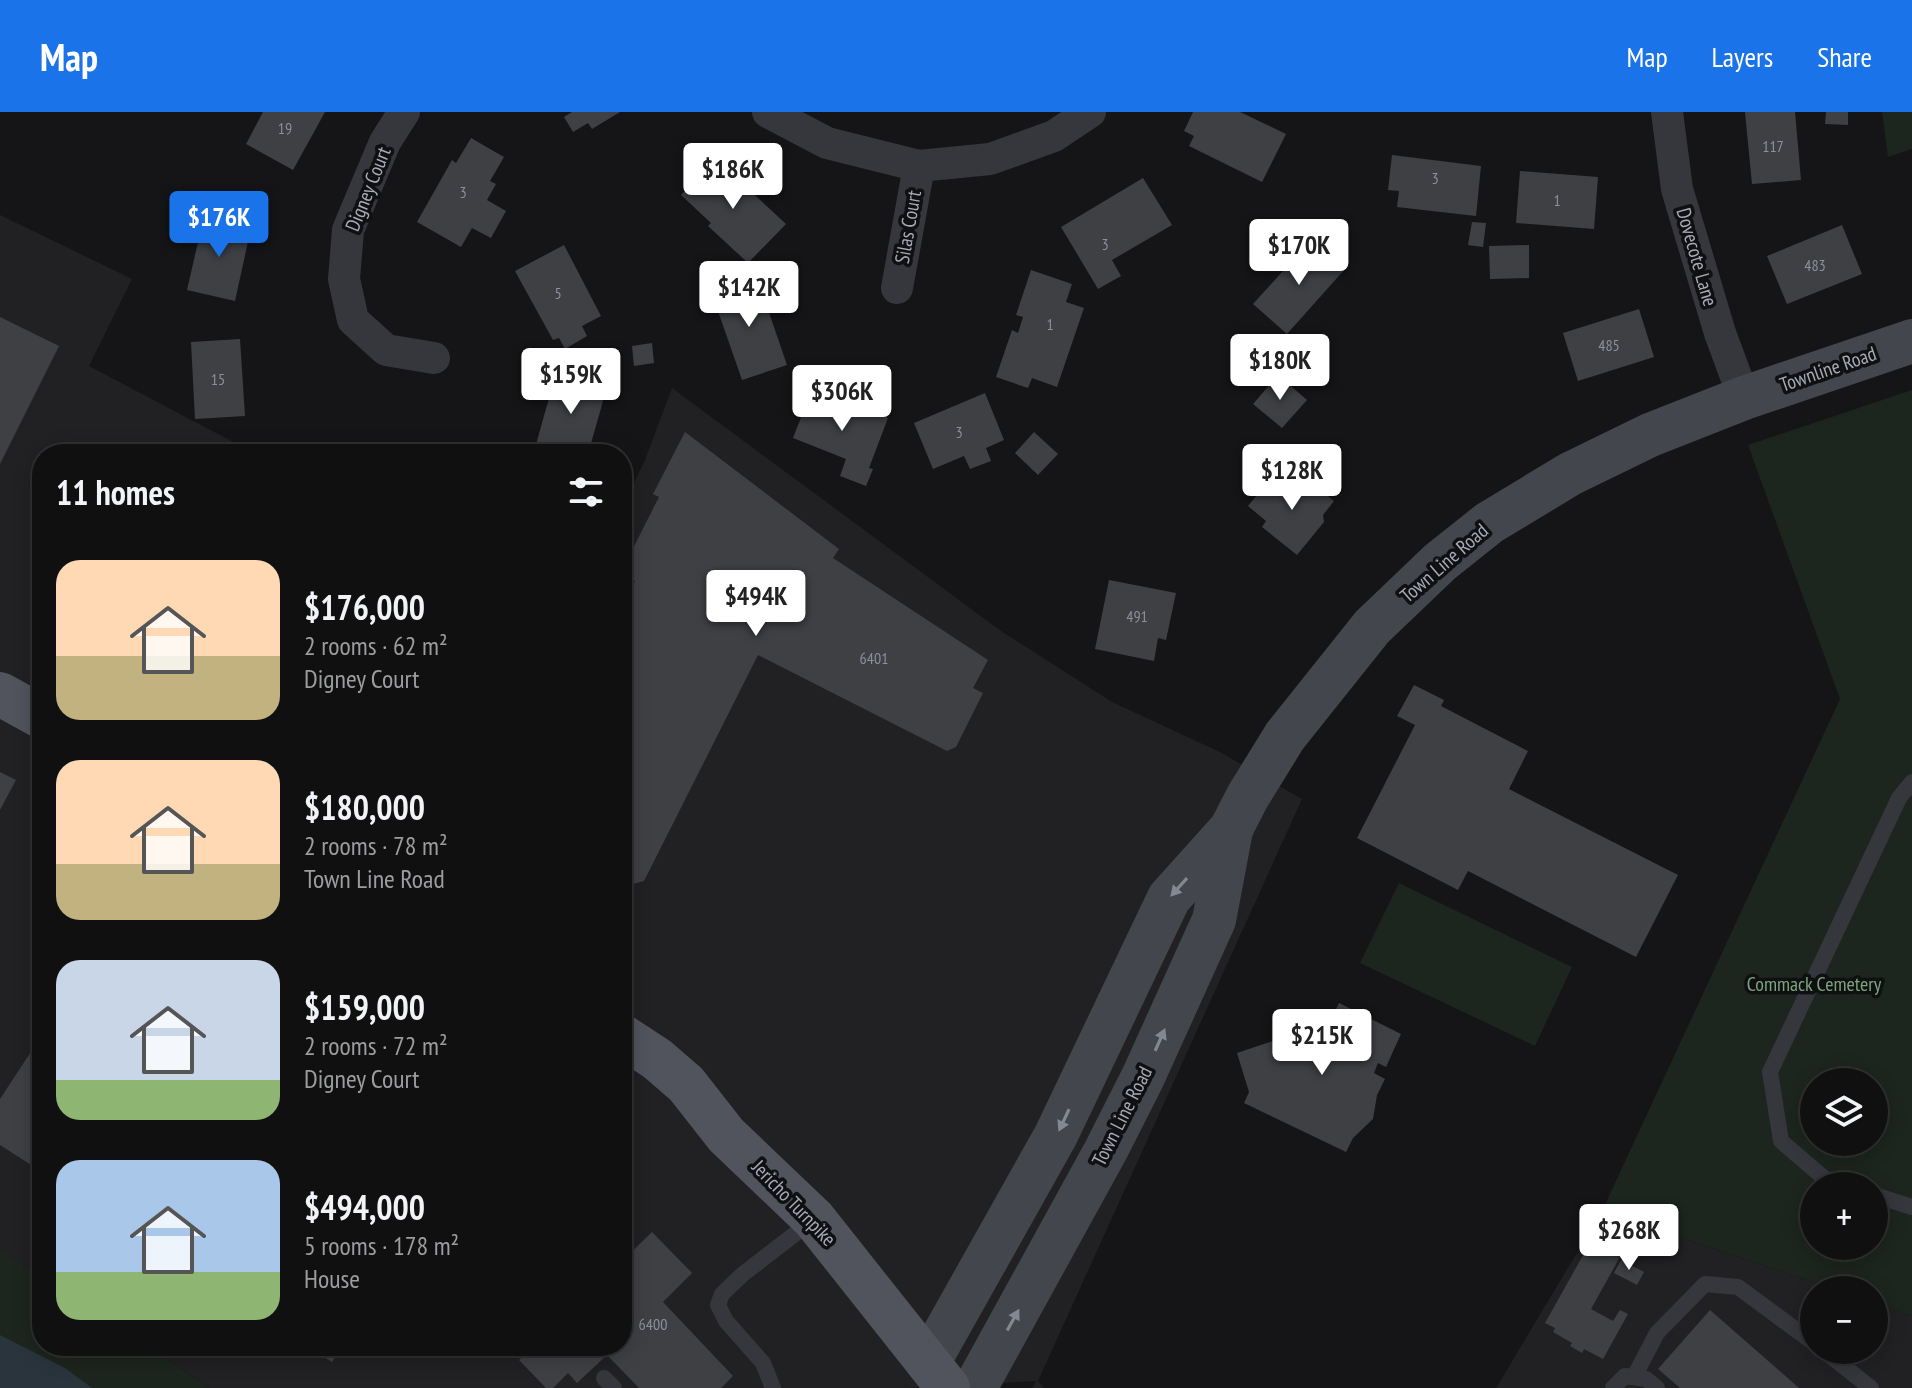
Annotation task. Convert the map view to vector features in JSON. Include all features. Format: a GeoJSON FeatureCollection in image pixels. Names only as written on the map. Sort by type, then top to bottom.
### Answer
{"type":"FeatureCollection","features":[{"type":"Feature","properties":{"kind":"main road","name":"Townline Road"},"geometry":{"type":"LineString","coordinates":[[1744,398],[1912,341]]}},
{"type":"Feature","properties":{"kind":"main road","name":"Town Line Road"},"geometry":{"type":"LineString","coordinates":[[928,1380],[1056,1135],[1169,898],[1231,829],[1285,736],[1372,627],[1440,562],[1489,523],[1570,474],[1650,435],[1744,398]]}},
{"type":"Feature","properties":{"kind":"main road"},"geometry":{"type":"LineString","coordinates":[[0,694],[32,712]]}},
{"type":"Feature","properties":{"kind":"main road","name":"Town Line Road"},"geometry":{"type":"LineString","coordinates":[[975,1388],[1143,1077],[1214,920],[1231,829]]}},
{"type":"Feature","properties":{"kind":"main road","name":"Jericho Turnpike"},"geometry":{"type":"LineString","coordinates":[[632,1043],[686,1084],[726,1135],[814,1219],[928,1380]]}},
{"type":"Feature","properties":{"kind":"street","name":"Digney Court"},"geometry":{"type":"LineString","coordinates":[[404,112],[385,142],[348,230],[344,279],[353,320],[386,350],[434,358]]}},
{"type":"Feature","properties":{"kind":"street"},"geometry":{"type":"LineString","coordinates":[[768,112],[827,143],[919,166],[990,159],[1054,136],[1090,112]]}},
{"type":"Feature","properties":{"kind":"street","name":"Dovecote Lane"},"geometry":{"type":"LineString","coordinates":[[1667,112],[1677,189],[1720,333],[1744,398]]}},
{"type":"Feature","properties":{"kind":"street","name":"Silas Court"},"geometry":{"type":"LineString","coordinates":[[897,288],[919,166]]}},
{"type":"Feature","properties":{"kind":"lane"},"geometry":{"type":"LineString","coordinates":[[1817,1172],[1781,1141],[1770,1072],[1899,798],[1912,782]]}},
{"type":"Feature","properties":{"kind":"lane"},"geometry":{"type":"LineString","coordinates":[[1888,1199],[1912,1207]]}},
{"type":"Feature","properties":{"kind":"lane"},"geometry":{"type":"LineString","coordinates":[[773,1388],[763,1363],[726,1321],[718,1305],[722,1294],[743,1274],[814,1219]]}},
{"type":"Feature","properties":{"kind":"lane"},"geometry":{"type":"LineString","coordinates":[[1634,1377],[1657,1333],[1705,1284],[1738,1287],[1800,1333]]}},
{"type":"Feature","properties":{"kind":"lane"},"geometry":{"type":"LineString","coordinates":[[1841,1364],[1871,1388]]}},
{"type":"Feature","properties":{"kind":"lane"},"geometry":{"type":"LineString","coordinates":[[1613,1388],[1625,1376],[1646,1379],[1657,1388]]}},
{"type":"Feature","properties":{"kind":"shaded area"},"geometry":{"type":"Polygon","coordinates":[[[0,215],[132,279],[89,366],[237,444],[32,444],[32,1270],[0,1249],[0,215]]]}},
{"type":"Feature","properties":{"kind":"shaded area"},"geometry":{"type":"Polygon","coordinates":[[[672,388],[1001,631],[1112,702],[1220,752],[1302,799],[1038,1381],[1044,1388],[1032,1388],[1036,1381],[907,1388],[210,1388],[162,1356],[632,1356],[632,487],[672,388]]]}},
{"type":"Feature","properties":{"kind":"shaded area"},"geometry":{"type":"Polygon","coordinates":[[[1602,1211],[1800,1278],[1800,1364],[1888,1364],[1888,1308],[1912,1316],[1912,1388],[1496,1388],[1602,1211]]]}},
{"type":"Feature","properties":{"kind":"shaded area"},"geometry":{"type":"Polygon","coordinates":[[[0,1335],[32,1351],[32,1356],[41,1356],[65,1368],[92,1388],[0,1388],[0,1335]]]}},
{"type":"Feature","properties":{"kind":"green space"},"geometry":{"type":"Polygon","coordinates":[[[1882,112],[1912,112],[1912,149],[1888,157],[1882,112]]]}},
{"type":"Feature","properties":{"kind":"green space","name":"Commack Cemetery"},"geometry":{"type":"Polygon","coordinates":[[[1912,390],[1912,1316],[1888,1308],[1888,1276],[1800,1278],[1602,1211],[1840,699],[1748,445],[1912,390]]]}},
{"type":"Feature","properties":{"kind":"green space"},"geometry":{"type":"Polygon","coordinates":[[[1399,883],[1572,967],[1535,1046],[1360,963],[1399,883]]]}},
{"type":"Feature","properties":{"kind":"green space"},"geometry":{"type":"Polygon","coordinates":[[[0,1249],[32,1270],[32,1356],[162,1356],[210,1388],[0,1388],[0,1249]]]}},
{"type":"Feature","properties":{"kind":"building"},"geometry":{"type":"Polygon","coordinates":[[[263,112],[325,112],[293,170],[246,144],[263,112]]]}},
{"type":"Feature","properties":{"kind":"building"},"geometry":{"type":"Polygon","coordinates":[[[572,112],[620,112],[592,129],[588,123],[573,132],[564,117],[572,112]]]}},
{"type":"Feature","properties":{"kind":"building"},"geometry":{"type":"Polygon","coordinates":[[[1193,112],[1240,112],[1286,134],[1262,182],[1189,146],[1194,136],[1184,131],[1193,112]]]}},
{"type":"Feature","properties":{"kind":"building"},"geometry":{"type":"Polygon","coordinates":[[[1745,112],[1795,112],[1801,180],[1752,184],[1745,112]]]}},
{"type":"Feature","properties":{"kind":"building"},"geometry":{"type":"Polygon","coordinates":[[[1826,112],[1848,112],[1848,125],[1825,124],[1826,112]]]}},
{"type":"Feature","properties":{"kind":"building"},"geometry":{"type":"Polygon","coordinates":[[[471,138],[504,157],[490,181],[496,184],[487,200],[506,211],[491,238],[472,228],[461,247],[417,222],[452,160],[456,163],[471,138]]]}},
{"type":"Feature","properties":{"kind":"building"},"geometry":{"type":"Polygon","coordinates":[[[1392,155],[1481,166],[1476,216],[1397,207],[1399,191],[1388,190],[1392,155]]]}},
{"type":"Feature","properties":{"kind":"building"},"geometry":{"type":"Polygon","coordinates":[[[715,158],[786,224],[748,263],[708,226],[711,223],[681,195],[715,158]]]}},
{"type":"Feature","properties":{"kind":"building"},"geometry":{"type":"Polygon","coordinates":[[[1520,171],[1598,177],[1594,229],[1516,223],[1520,171]]]}},
{"type":"Feature","properties":{"kind":"building"},"geometry":{"type":"Polygon","coordinates":[[[1143,178],[1172,225],[1112,260],[1121,276],[1098,289],[1061,227],[1143,178]]]}},
{"type":"Feature","properties":{"kind":"building"},"geometry":{"type":"Polygon","coordinates":[[[204,216],[251,228],[235,301],[187,290],[204,216]]]}},
{"type":"Feature","properties":{"kind":"building"},"geometry":{"type":"Polygon","coordinates":[[[1472,222],[1486,223],[1483,247],[1468,245],[1472,222]]]}},
{"type":"Feature","properties":{"kind":"building"},"geometry":{"type":"Polygon","coordinates":[[[1842,225],[1862,274],[1787,304],[1767,256],[1842,225]]]}},
{"type":"Feature","properties":{"kind":"building"},"geometry":{"type":"Polygon","coordinates":[[[1312,239],[1345,269],[1287,334],[1253,304],[1312,239]]]}},
{"type":"Feature","properties":{"kind":"building"},"geometry":{"type":"Polygon","coordinates":[[[564,245],[601,316],[582,326],[587,336],[565,349],[559,338],[553,340],[515,271],[564,245]]]}},
{"type":"Feature","properties":{"kind":"building"},"geometry":{"type":"Polygon","coordinates":[[[1529,245],[1529,278],[1490,279],[1489,246],[1529,245]]]}},
{"type":"Feature","properties":{"kind":"building"},"geometry":{"type":"Polygon","coordinates":[[[1031,270],[1072,284],[1066,302],[1084,308],[1057,387],[1032,378],[1028,388],[996,377],[1012,330],[1018,333],[1023,317],[1016,315],[1031,270]]]}},
{"type":"Feature","properties":{"kind":"building"},"geometry":{"type":"Polygon","coordinates":[[[750,277],[757,294],[762,292],[787,365],[742,380],[711,291],[750,277]]]}},
{"type":"Feature","properties":{"kind":"building"},"geometry":{"type":"Polygon","coordinates":[[[1639,309],[1654,357],[1578,381],[1563,333],[1639,309]]]}},
{"type":"Feature","properties":{"kind":"building"},"geometry":{"type":"Polygon","coordinates":[[[0,317],[59,346],[0,464],[0,317]]]}},
{"type":"Feature","properties":{"kind":"building"},"geometry":{"type":"Polygon","coordinates":[[[240,339],[245,416],[195,419],[191,342],[240,339]]]}},
{"type":"Feature","properties":{"kind":"building"},"geometry":{"type":"Polygon","coordinates":[[[652,343],[654,363],[634,366],[632,346],[652,343]]]}},
{"type":"Feature","properties":{"kind":"building"},"geometry":{"type":"Polygon","coordinates":[[[556,373],[607,387],[591,444],[536,444],[556,373]]]}},
{"type":"Feature","properties":{"kind":"building"},"geometry":{"type":"Polygon","coordinates":[[[1278,375],[1307,400],[1282,428],[1253,404],[1278,375]]]}},
{"type":"Feature","properties":{"kind":"building"},"geometry":{"type":"Polygon","coordinates":[[[812,389],[888,418],[869,468],[873,469],[866,486],[840,476],[846,459],[793,438],[812,389]]]}},
{"type":"Feature","properties":{"kind":"building"},"geometry":{"type":"Polygon","coordinates":[[[985,393],[1004,440],[986,448],[991,461],[970,469],[964,456],[933,469],[914,423],[985,393]]]}},
{"type":"Feature","properties":{"kind":"building"},"geometry":{"type":"Polygon","coordinates":[[[685,432],[839,549],[833,558],[988,660],[973,688],[983,693],[956,747],[947,751],[758,655],[644,881],[632,884],[632,587],[635,581],[632,579],[632,550],[659,497],[653,494],[685,432]]]}},
{"type":"Feature","properties":{"kind":"building"},"geometry":{"type":"Polygon","coordinates":[[[1034,432],[1058,454],[1038,475],[1015,453],[1034,432]]]}},
{"type":"Feature","properties":{"kind":"building"},"geometry":{"type":"Polygon","coordinates":[[[1288,476],[1301,487],[1307,479],[1334,501],[1323,515],[1324,522],[1297,555],[1262,527],[1266,521],[1248,506],[1265,485],[1275,493],[1288,476]]]}},
{"type":"Feature","properties":{"kind":"building"},"geometry":{"type":"Polygon","coordinates":[[[1109,580],[1176,593],[1166,640],[1158,638],[1154,661],[1095,649],[1109,580]]]}},
{"type":"Feature","properties":{"kind":"building"},"geometry":{"type":"Polygon","coordinates":[[[1414,685],[1444,700],[1441,706],[1528,751],[1509,789],[1678,875],[1636,957],[1468,871],[1458,890],[1357,838],[1415,725],[1397,716],[1414,685]]]}},
{"type":"Feature","properties":{"kind":"building"},"geometry":{"type":"Polygon","coordinates":[[[0,772],[16,780],[0,810],[0,772]]]}},
{"type":"Feature","properties":{"kind":"building"},"geometry":{"type":"Polygon","coordinates":[[[1339,1003],[1401,1034],[1386,1067],[1378,1063],[1374,1073],[1385,1079],[1377,1095],[1373,1119],[1353,1138],[1346,1152],[1244,1103],[1249,1092],[1237,1053],[1276,1040],[1282,1028],[1325,1048],[1330,1039],[1323,1036],[1339,1003]]]}},
{"type":"Feature","properties":{"kind":"building"},"geometry":{"type":"Polygon","coordinates":[[[32,1050],[32,1166],[0,1145],[0,1099],[32,1050]]]}},
{"type":"Feature","properties":{"kind":"building"},"geometry":{"type":"Polygon","coordinates":[[[652,1232],[692,1273],[663,1302],[733,1376],[721,1388],[639,1388],[608,1356],[632,1356],[632,1251],[652,1232]]]}},
{"type":"Feature","properties":{"kind":"building"},"geometry":{"type":"Polygon","coordinates":[[[1591,1241],[1620,1257],[1591,1309],[1613,1321],[1620,1310],[1628,1314],[1603,1359],[1570,1346],[1572,1343],[1553,1332],[1555,1328],[1545,1323],[1591,1241]]]}},
{"type":"Feature","properties":{"kind":"building"},"geometry":{"type":"Polygon","coordinates":[[[1621,1260],[1644,1272],[1637,1285],[1614,1273],[1621,1260]]]}},
{"type":"Feature","properties":{"kind":"building"},"geometry":{"type":"Polygon","coordinates":[[[1710,1310],[1799,1388],[1680,1388],[1658,1369],[1710,1310]]]}},
{"type":"Feature","properties":{"kind":"building"},"geometry":{"type":"Polygon","coordinates":[[[523,1356],[606,1356],[577,1383],[568,1373],[553,1388],[546,1388],[519,1360],[523,1356]]]}}]}
